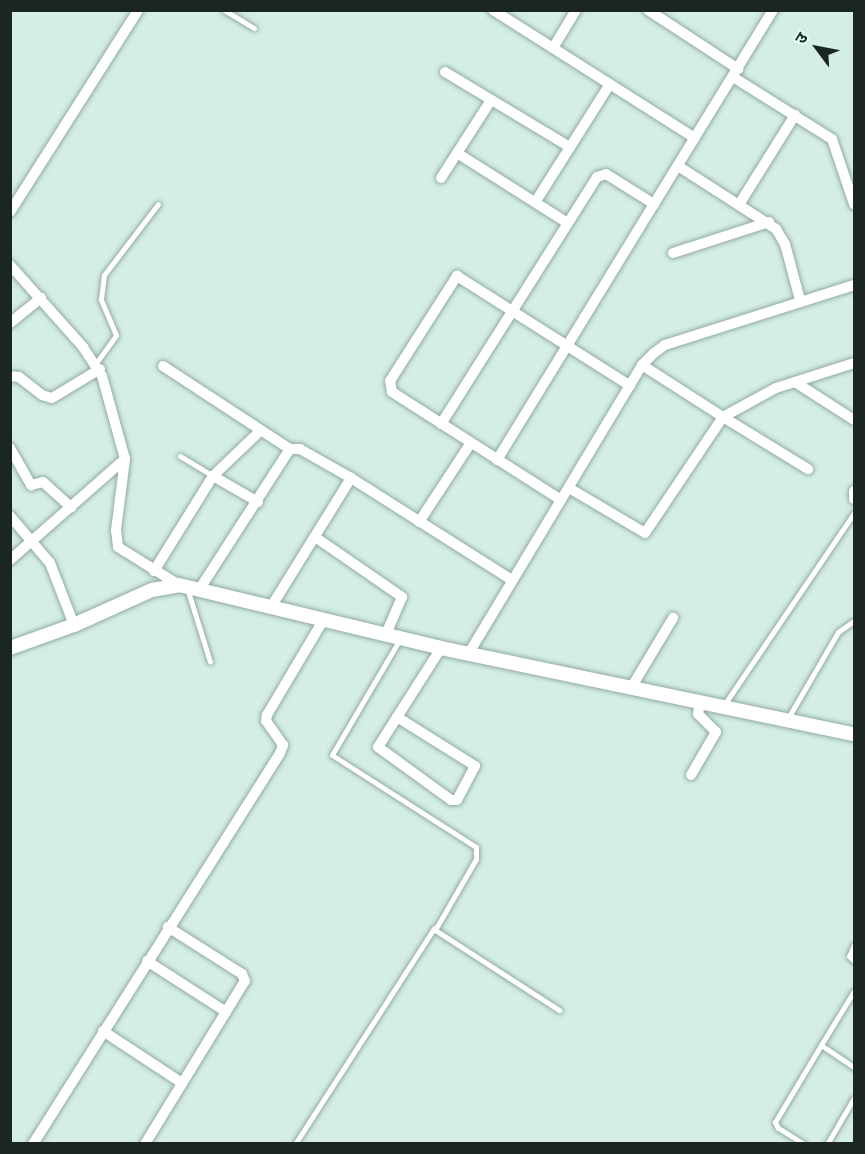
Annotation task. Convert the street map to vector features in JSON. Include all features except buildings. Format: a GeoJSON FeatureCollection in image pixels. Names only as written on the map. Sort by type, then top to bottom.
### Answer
{"type":"FeatureCollection","features":[{"type":"Feature","properties":{"kind":"street"},"geometry":{"type":"LineString","coordinates":[[10,212],[138,10]]}},
{"type":"Feature","properties":{"kind":"street"},"geometry":{"type":"LineString","coordinates":[[493,10],[695,138]]}},
{"type":"Feature","properties":{"kind":"street"},"geometry":{"type":"LineString","coordinates":[[553,48],[576,10]]}},
{"type":"Feature","properties":{"kind":"street"},"geometry":{"type":"LineString","coordinates":[[648,10],[837,145],[854,202]]}},
{"type":"Feature","properties":{"kind":"street"},"geometry":{"type":"LineString","coordinates":[[497,460],[773,10]]}},
{"type":"Feature","properties":{"kind":"street"},"geometry":{"type":"LineString","coordinates":[[445,72],[570,147]]}},
{"type":"Feature","properties":{"kind":"street"},"geometry":{"type":"LineString","coordinates":[[536,201],[610,84]]}},
{"type":"Feature","properties":{"kind":"street"},"geometry":{"type":"LineString","coordinates":[[441,178],[490,100]]}},
{"type":"Feature","properties":{"kind":"street"},"geometry":{"type":"LineString","coordinates":[[740,203],[795,115]]}},
{"type":"Feature","properties":{"kind":"street"},"geometry":{"type":"LineString","coordinates":[[457,153],[566,222]]}},
{"type":"Feature","properties":{"kind":"street"},"geometry":{"type":"LineString","coordinates":[[678,166],[769,222],[785,244],[800,300]]}},
{"type":"Feature","properties":{"kind":"street"},"geometry":{"type":"LineString","coordinates":[[441,424],[566,222],[601,174],[654,204]]}},
{"type":"Feature","properties":{"kind":"street"},"geometry":{"type":"LineString","coordinates":[[673,253],[769,222]]}},
{"type":"Feature","properties":{"kind":"street"},"geometry":{"type":"LineString","coordinates":[[10,265],[98,366],[125,459],[117,543],[122,552],[154,571],[188,587],[441,648],[855,734]]}},
{"type":"Feature","properties":{"kind":"street"},"geometry":{"type":"LineString","coordinates":[[561,500],[470,444],[392,392],[390,381],[457,276],[513,309],[630,386]]}},
{"type":"Feature","properties":{"kind":"street"},"geometry":{"type":"LineString","coordinates":[[469,653],[642,365],[665,345],[800,300],[855,285]]}},
{"type":"Feature","properties":{"kind":"street"},"geometry":{"type":"LineString","coordinates":[[10,323],[41,298]]}},
{"type":"Feature","properties":{"kind":"street"},"geometry":{"type":"LineString","coordinates":[[569,488],[645,533],[723,417],[760,395],[855,363]]}},
{"type":"Feature","properties":{"kind":"street"},"geometry":{"type":"LineString","coordinates":[[642,365],[808,469]]}},
{"type":"Feature","properties":{"kind":"street"},"geometry":{"type":"LineString","coordinates":[[10,376],[19,377],[42,395],[52,398],[98,366]]}},
{"type":"Feature","properties":{"kind":"street"},"geometry":{"type":"LineString","coordinates":[[164,366],[291,449],[300,449],[351,478],[512,580]]}},
{"type":"Feature","properties":{"kind":"street"},"geometry":{"type":"LineString","coordinates":[[795,382],[855,420]]}},
{"type":"Feature","properties":{"kind":"street"},"geometry":{"type":"LineString","coordinates":[[154,571],[213,476],[261,430]]}},
{"type":"Feature","properties":{"kind":"street"},"geometry":{"type":"LineString","coordinates":[[418,522],[470,444]]}},
{"type":"Feature","properties":{"kind":"street"},"geometry":{"type":"LineString","coordinates":[[10,448],[31,485],[43,482],[72,507]]}},
{"type":"Feature","properties":{"kind":"street"},"geometry":{"type":"LineString","coordinates":[[10,648],[74,625],[152,590],[188,587],[258,502],[291,449]]}},
{"type":"Feature","properties":{"kind":"street"},"geometry":{"type":"LineString","coordinates":[[10,560],[125,459]]}},
{"type":"Feature","properties":{"kind":"street"},"geometry":{"type":"LineString","coordinates":[[213,476],[258,502]]}},
{"type":"Feature","properties":{"kind":"street"},"geometry":{"type":"LineString","coordinates":[[271,607],[351,478]]}},
{"type":"Feature","properties":{"kind":"street"},"geometry":{"type":"LineString","coordinates":[[855,491],[855,499]]}},
{"type":"Feature","properties":{"kind":"street"},"geometry":{"type":"LineString","coordinates":[[10,516],[34,541],[55,572],[74,625]]}},
{"type":"Feature","properties":{"kind":"street"},"geometry":{"type":"LineString","coordinates":[[315,537],[402,597],[386,634]]}},
{"type":"Feature","properties":{"kind":"street"},"geometry":{"type":"LineString","coordinates":[[631,688],[674,618]]}},
{"type":"Feature","properties":{"kind":"street"},"geometry":{"type":"LineString","coordinates":[[33,1143],[280,753],[283,745],[266,721],[267,715],[324,619]]}},
{"type":"Feature","properties":{"kind":"street"},"geometry":{"type":"LineString","coordinates":[[397,717],[475,766],[457,800],[451,800],[378,747],[397,717],[441,648]]}},
{"type":"Feature","properties":{"kind":"street"},"geometry":{"type":"LineString","coordinates":[[691,775],[716,732],[698,714],[700,702]]}},
{"type":"Feature","properties":{"kind":"street"},"geometry":{"type":"LineString","coordinates":[[145,1143],[243,985],[244,976],[168,927]]}},
{"type":"Feature","properties":{"kind":"street"},"geometry":{"type":"LineString","coordinates":[[147,961],[226,1012]]}},
{"type":"Feature","properties":{"kind":"street"},"geometry":{"type":"LineString","coordinates":[[103,1031],[182,1083]]}},
{"type":"Feature","properties":{"kind":"lane"},"geometry":{"type":"LineString","coordinates":[[224,10],[254,28]]}},
{"type":"Feature","properties":{"kind":"lane"},"geometry":{"type":"LineString","coordinates":[[98,366],[116,335],[101,298],[104,275],[158,204]]}},
{"type":"Feature","properties":{"kind":"lane"},"geometry":{"type":"LineString","coordinates":[[180,456],[213,476]]}},
{"type":"Feature","properties":{"kind":"lane"},"geometry":{"type":"LineString","coordinates":[[723,706],[855,513]]}},
{"type":"Feature","properties":{"kind":"lane"},"geometry":{"type":"LineString","coordinates":[[188,587],[210,662]]}},
{"type":"Feature","properties":{"kind":"lane"},"geometry":{"type":"LineString","coordinates":[[787,720],[838,632],[855,621]]}},
{"type":"Feature","properties":{"kind":"lane"},"geometry":{"type":"LineString","coordinates":[[295,1143],[476,859],[478,849],[332,755],[401,638]]}},
{"type":"Feature","properties":{"kind":"lane"},"geometry":{"type":"LineString","coordinates":[[434,928],[559,1010]]}},
{"type":"Feature","properties":{"kind":"lane"},"geometry":{"type":"LineString","coordinates":[[855,945],[849,955],[855,961]]}},
{"type":"Feature","properties":{"kind":"lane"},"geometry":{"type":"LineString","coordinates":[[804,1143],[778,1128],[775,1122],[855,990]]}},
{"type":"Feature","properties":{"kind":"lane"},"geometry":{"type":"LineString","coordinates":[[821,1045],[855,1067]]}},
{"type":"Feature","properties":{"kind":"lane"},"geometry":{"type":"LineString","coordinates":[[827,1143],[855,1098]]}}]}
